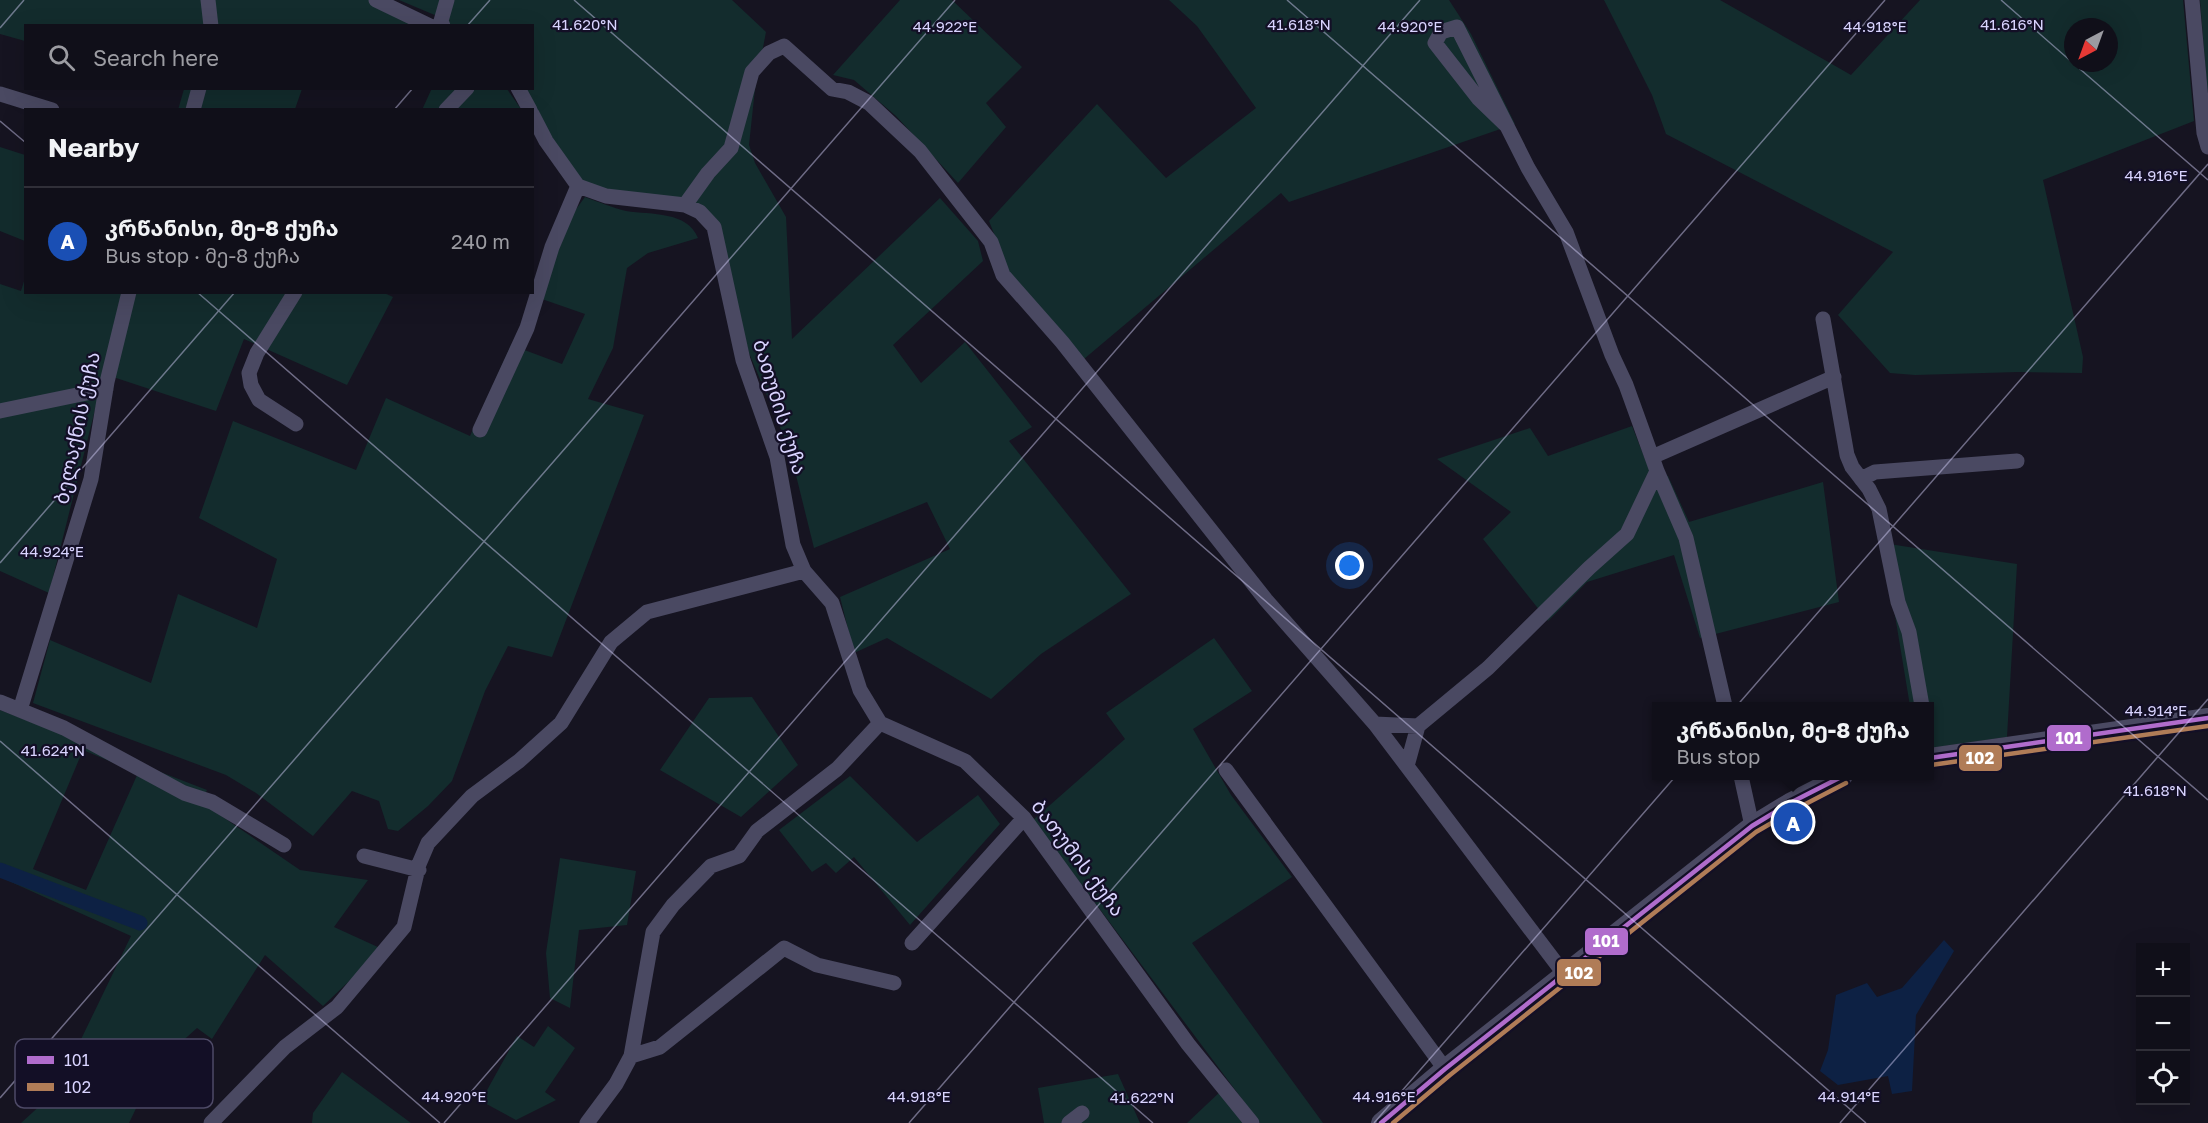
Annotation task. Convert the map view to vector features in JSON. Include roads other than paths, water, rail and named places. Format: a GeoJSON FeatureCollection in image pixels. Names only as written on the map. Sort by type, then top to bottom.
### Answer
{"type":"FeatureCollection","features":[{"type":"Feature","properties":{"kind":"street"},"geometry":{"type":"LineString","coordinates":[[208,0],[210,24]]}},
{"type":"Feature","properties":{"kind":"street"},"geometry":{"type":"LineString","coordinates":[[376,0],[426,24]]}},
{"type":"Feature","properties":{"kind":"street"},"geometry":{"type":"LineString","coordinates":[[442,24],[447,0]]}},
{"type":"Feature","properties":{"kind":"street"},"geometry":{"type":"LineString","coordinates":[[2192,0],[2204,132],[2208,147]]}},
{"type":"Feature","properties":{"kind":"street"},"geometry":{"type":"LineString","coordinates":[[1506,126],[1478,98],[1435,43],[1441,32],[1457,27],[1527,168],[1566,232],[1655,464],[1686,538],[1724,702]]}},
{"type":"Feature","properties":{"kind":"street"},"geometry":{"type":"LineString","coordinates":[[534,116],[546,141],[578,186],[606,196],[685,205],[708,173],[731,148],[752,72],[769,53],[784,46],[832,89],[848,92],[869,103],[920,151],[991,242],[1003,275],[1062,342],[1266,600],[1375,724],[1565,975]]}},
{"type":"Feature","properties":{"kind":"street"},"geometry":{"type":"LineString","coordinates":[[194,108],[198,90]]}},
{"type":"Feature","properties":{"kind":"street"},"geometry":{"type":"LineString","coordinates":[[448,108],[465,90]]}},
{"type":"Feature","properties":{"kind":"street"},"geometry":{"type":"LineString","coordinates":[[519,90],[530,108]]}},
{"type":"Feature","properties":{"kind":"street"},"geometry":{"type":"LineString","coordinates":[[0,94],[45,108]]}},
{"type":"Feature","properties":{"kind":"street"},"geometry":{"type":"LineString","coordinates":[[480,430],[527,328],[552,247],[578,186]]}},
{"type":"Feature","properties":{"kind":"street","name":"ბათუმის ქუჩა"},"geometry":{"type":"LineString","coordinates":[[685,205],[700,212],[714,227],[743,360],[777,457],[793,545],[804,571],[832,603],[860,690],[880,723],[965,761],[1024,818],[1188,1044],[1252,1123]]}},
{"type":"Feature","properties":{"kind":"street","name":"ბელაქნის ქუჩა"},"geometry":{"type":"LineString","coordinates":[[20,710],[91,479],[106,389],[129,294]]}},
{"type":"Feature","properties":{"kind":"street"},"geometry":{"type":"LineString","coordinates":[[294,294],[257,353],[249,373],[251,385],[259,400],[296,424]]}},
{"type":"Feature","properties":{"kind":"street"},"geometry":{"type":"LineString","coordinates":[[1823,319],[1847,455],[1852,467],[1869,489],[1879,509],[1898,602],[1909,632],[1921,702]]}},
{"type":"Feature","properties":{"kind":"street"},"geometry":{"type":"LineString","coordinates":[[1407,766],[1418,726],[1488,668],[1589,568],[1627,534],[1655,464],[1834,377]]}},
{"type":"Feature","properties":{"kind":"street"},"geometry":{"type":"LineString","coordinates":[[0,411],[106,389]]}},
{"type":"Feature","properties":{"kind":"street"},"geometry":{"type":"LineString","coordinates":[[1861,478],[1875,472],[2018,461]]}},
{"type":"Feature","properties":{"kind":"street"},"geometry":{"type":"LineString","coordinates":[[211,1123],[285,1047],[336,1007],[404,927],[419,864],[428,843],[472,796],[519,761],[561,723],[611,642],[646,612],[804,571]]}},
{"type":"Feature","properties":{"kind":"street"},"geometry":{"type":"LineString","coordinates":[[0,702],[64,728],[184,793],[212,802],[284,845]]}},
{"type":"Feature","properties":{"kind":"street"},"geometry":{"type":"LineString","coordinates":[[1934,755],[2208,718]]}},
{"type":"Feature","properties":{"kind":"street"},"geometry":{"type":"LineString","coordinates":[[587,1123],[616,1084],[631,1056],[653,932],[673,905],[711,866],[739,856],[757,831],[837,769],[880,723]]}},
{"type":"Feature","properties":{"kind":"street"},"geometry":{"type":"LineString","coordinates":[[1375,724],[1418,726]]}},
{"type":"Feature","properties":{"kind":"street"},"geometry":{"type":"LineString","coordinates":[[1226,770],[1445,1069]]}},
{"type":"Feature","properties":{"kind":"street"},"geometry":{"type":"LineString","coordinates":[[1742,780],[1752,826]]}},
{"type":"Feature","properties":{"kind":"street"},"geometry":{"type":"LineString","coordinates":[[1381,1123],[1445,1069],[1752,826],[1835,780]]}},
{"type":"Feature","properties":{"kind":"street"},"geometry":{"type":"LineString","coordinates":[[912,943],[1024,818]]}},
{"type":"Feature","properties":{"kind":"street"},"geometry":{"type":"LineString","coordinates":[[364,856],[419,870]]}},
{"type":"Feature","properties":{"kind":"street"},"geometry":{"type":"LineString","coordinates":[[631,1056],[660,1047],[784,948],[817,965],[894,983]]}},
{"type":"Feature","properties":{"kind":"street"},"geometry":{"type":"LineString","coordinates":[[1069,1123],[1082,1113]]}},
{"type":"Feature","properties":{"kind":"water"},"geometry":{"type":"Polygon","coordinates":[[[1944,940],[1954,951],[1916,1015],[1912,1091],[1892,1094],[1888,1076],[1838,1085],[1820,1071],[1828,1050],[1836,995],[1867,983],[1877,997],[1902,988],[1944,940]]]}},
{"type":"Feature","properties":{"kind":"waterway"},"geometry":{"type":"LineString","coordinates":[[0,870],[140,923]]}},
{"type":"Feature","properties":{"kind":"place","name":"კრწანისი, მე-8 ქუჩა"},"geometry":{"type":"Point","coordinates":[1793,822]}}]}
